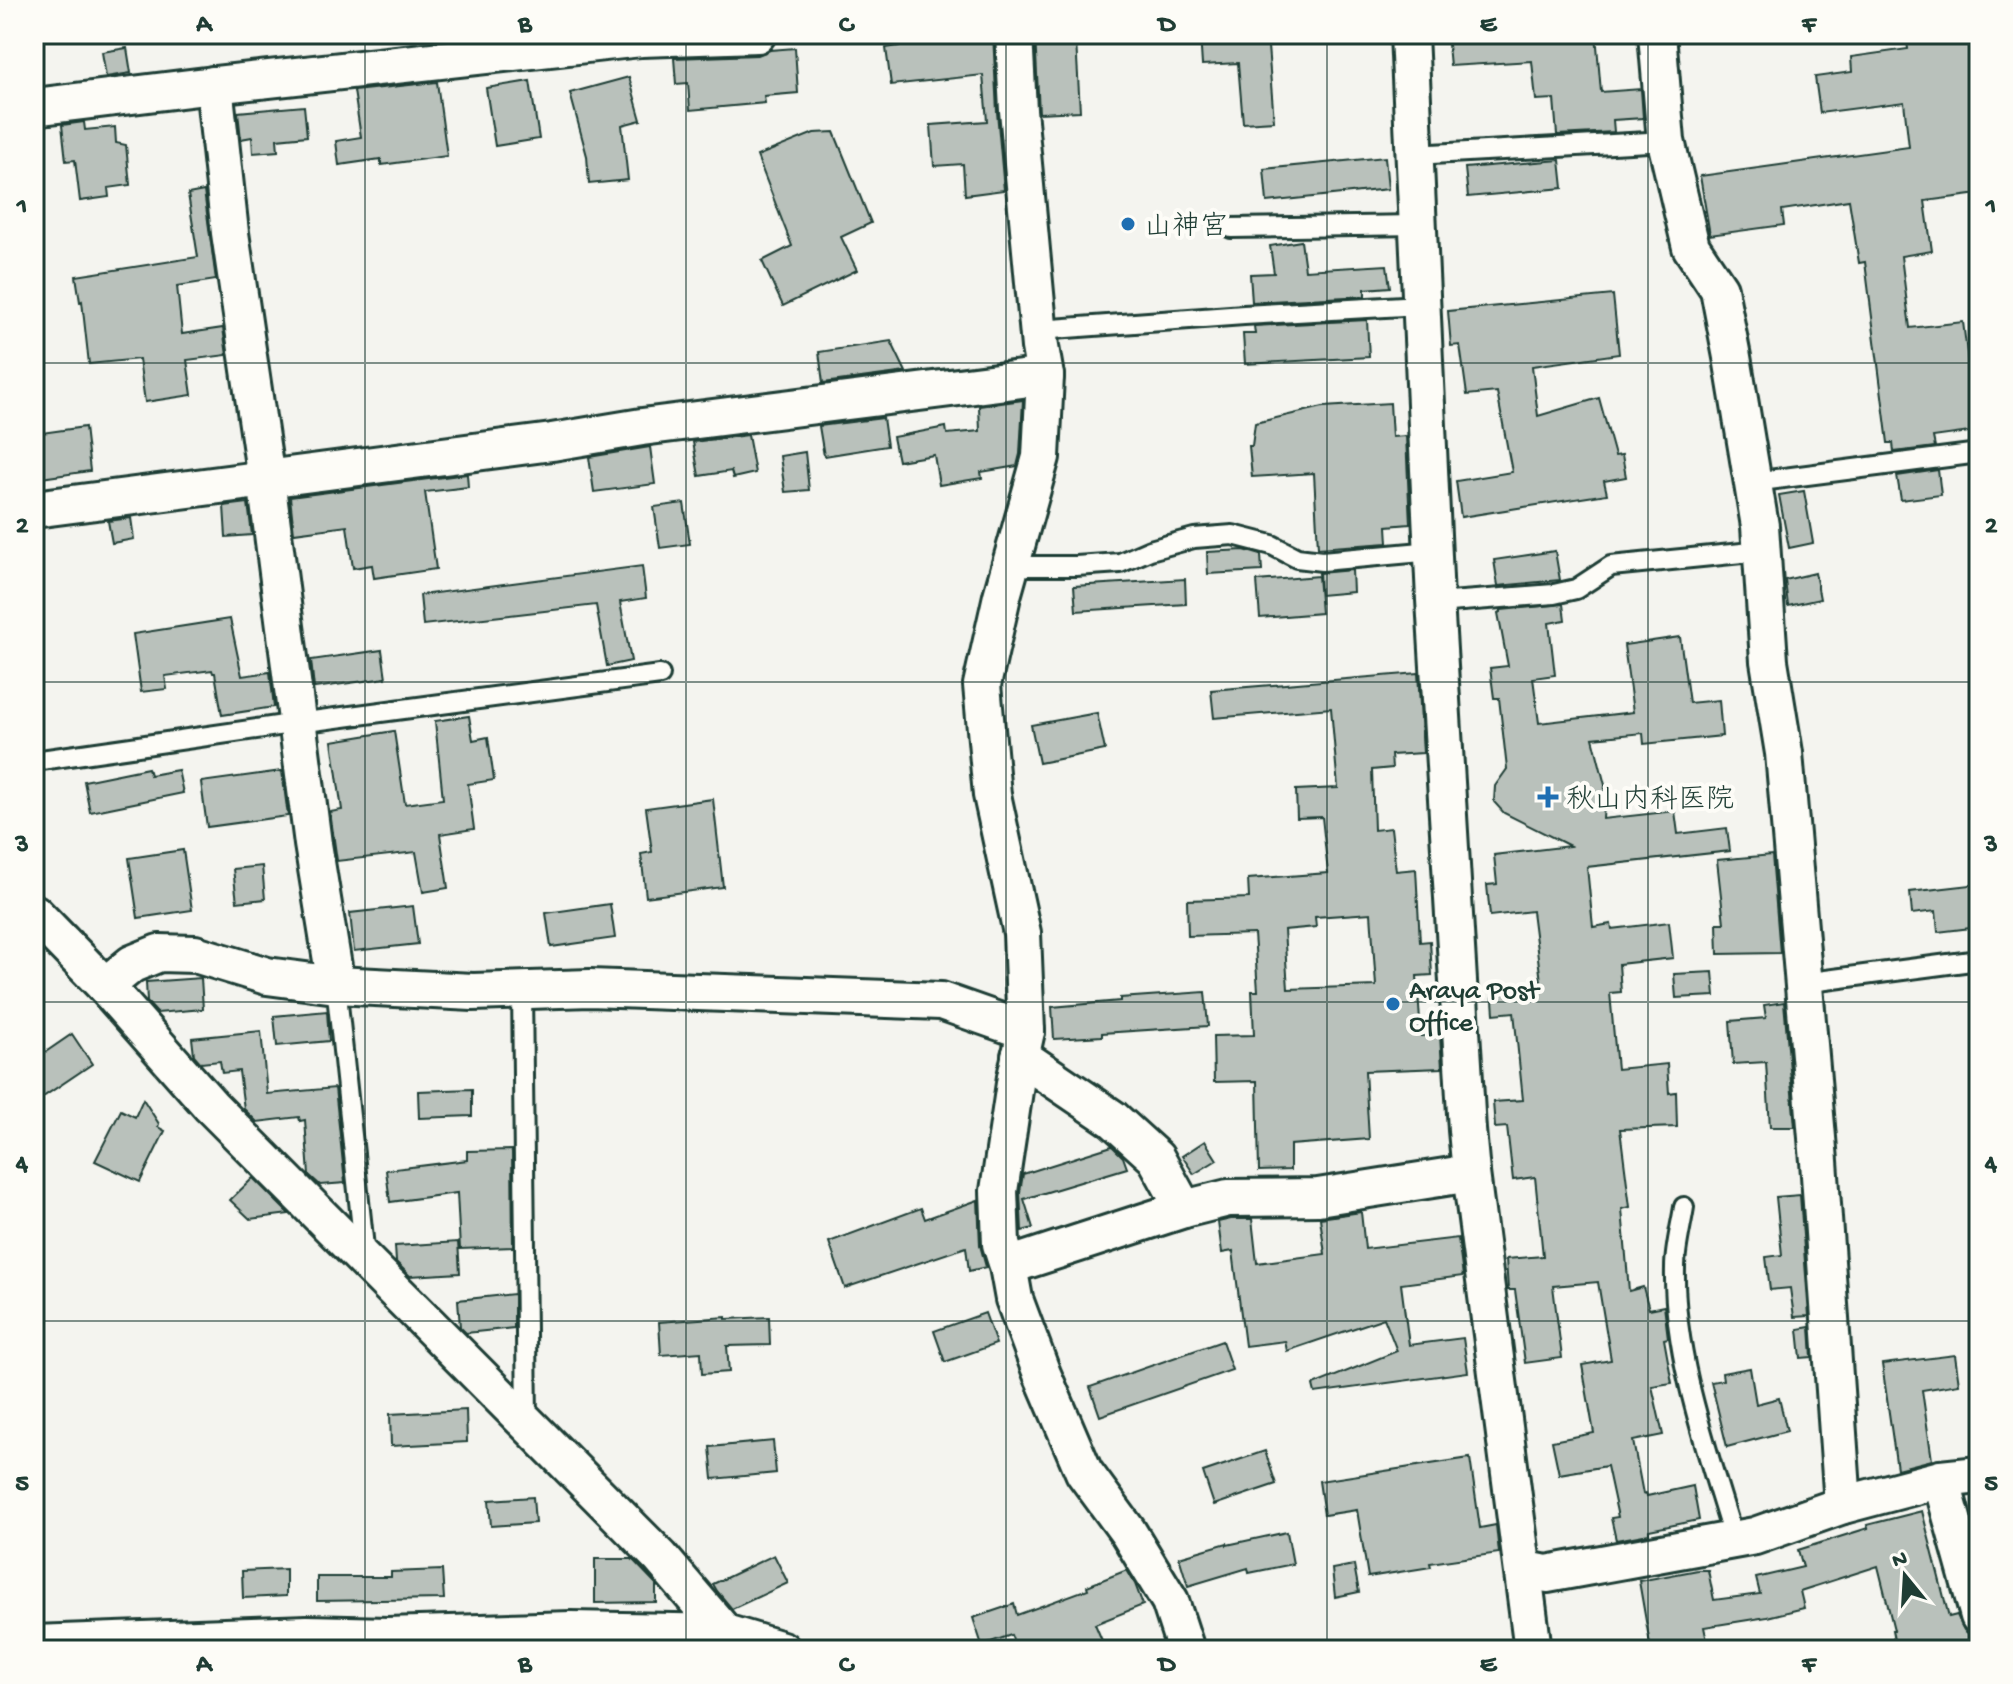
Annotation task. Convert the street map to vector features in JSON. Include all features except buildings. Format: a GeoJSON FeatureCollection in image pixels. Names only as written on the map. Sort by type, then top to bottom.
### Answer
{"type":"FeatureCollection","features":[{"type":"Feature","properties":{"kind":"street"},"geometry":{"type":"LineString","coordinates":[[34,107],[641,38],[757,34]]}},
{"type":"Feature","properties":{"kind":"street"},"geometry":{"type":"LineString","coordinates":[[1014,34],[1018,110],[1045,376],[1041,457],[982,685],[992,795],[1022,933],[1023,1044],[999,1191],[1001,1244],[1014,1299],[1084,1472],[1128,1532],[1170,1601],[1186,1650]]}},
{"type":"Feature","properties":{"kind":"street"},"geometry":{"type":"LineString","coordinates":[[1409,34],[1433,551],[1471,1173],[1533,1650]]}},
{"type":"Feature","properties":{"kind":"street"},"geometry":{"type":"LineString","coordinates":[[1657,34],[1666,141],[1691,247],[1719,289],[1760,526],[1769,661],[1784,753],[1820,1176],[1843,1505]]}},
{"type":"Feature","properties":{"kind":"street"},"geometry":{"type":"LineString","coordinates":[[214,85],[230,233],[266,479],[313,844],[336,985]]}},
{"type":"Feature","properties":{"kind":"street"},"geometry":{"type":"LineString","coordinates":[[34,509],[1045,376]]}},
{"type":"Feature","properties":{"kind":"street"},"geometry":{"type":"LineString","coordinates":[[34,913],[105,986],[211,1106],[660,1557],[727,1642]]}},
{"type":"Feature","properties":{"kind":"street"},"geometry":{"type":"LineString","coordinates":[[105,986],[132,964],[159,953],[195,954],[267,976],[336,985],[473,992],[590,988],[941,1001],[1023,1044],[1113,1119],[1156,1158],[1184,1209]]}},
{"type":"Feature","properties":{"kind":"street"},"geometry":{"type":"LineString","coordinates":[[1008,1266],[1184,1209],[1228,1198],[1318,1197],[1471,1173]]}},
{"type":"Feature","properties":{"kind":"street"},"geometry":{"type":"LineString","coordinates":[[1523,1569],[1547,1574],[1755,1536],[1843,1505],[1941,1479],[1979,1475]]}},
{"type":"Feature","properties":{"kind":"street"},"geometry":{"type":"LineString","coordinates":[[1941,1479],[1979,1616]]}},
{"type":"Feature","properties":{"kind":"street"},"geometry":{"type":"LineString","coordinates":[[34,1644],[216,1644],[307,1634],[388,1636],[571,1630],[727,1642],[782,1650]]}},
{"type":"Feature","properties":{"kind":"lane"},"geometry":{"type":"LineString","coordinates":[[1414,155],[1666,141]]}},
{"type":"Feature","properties":{"kind":"lane"},"geometry":{"type":"LineString","coordinates":[[1231,228],[1417,225]]}},
{"type":"Feature","properties":{"kind":"lane"},"geometry":{"type":"LineString","coordinates":[[1039,330],[1421,305]]}},
{"type":"Feature","properties":{"kind":"lane"},"geometry":{"type":"LineString","coordinates":[[1753,482],[1979,453]]}},
{"type":"Feature","properties":{"kind":"lane"},"geometry":{"type":"LineString","coordinates":[[1011,566],[1120,563],[1150,550],[1194,538],[1233,535],[1272,545],[1297,558],[1322,561],[1433,551]]}},
{"type":"Feature","properties":{"kind":"lane"},"geometry":{"type":"LineString","coordinates":[[1436,603],[1554,594],[1576,589],[1611,566],[1762,551]]}},
{"type":"Feature","properties":{"kind":"lane"},"geometry":{"type":"LineString","coordinates":[[34,761],[660,675]]}},
{"type":"Feature","properties":{"kind":"lane"},"geometry":{"type":"LineString","coordinates":[[1803,983],[1979,960]]}},
{"type":"Feature","properties":{"kind":"lane"},"geometry":{"type":"LineString","coordinates":[[336,985],[365,1261]]}},
{"type":"Feature","properties":{"kind":"lane"},"geometry":{"type":"LineString","coordinates":[[522,990],[527,1424]]}},
{"type":"Feature","properties":{"kind":"lane"},"geometry":{"type":"LineString","coordinates":[[1684,1207],[1675,1267],[1677,1314],[1687,1378],[1734,1540]]}},
{"type":"Feature","properties":{"kind":"place","name":"山神宮"},"geometry":{"type":"Point","coordinates":[1128,224]}},
{"type":"Feature","properties":{"kind":"place","name":"秋山内科医院"},"geometry":{"type":"Point","coordinates":[1548,797]}},
{"type":"Feature","properties":{"kind":"place","name":"Araya Post Office"},"geometry":{"type":"Point","coordinates":[1393,1004]}}]}
